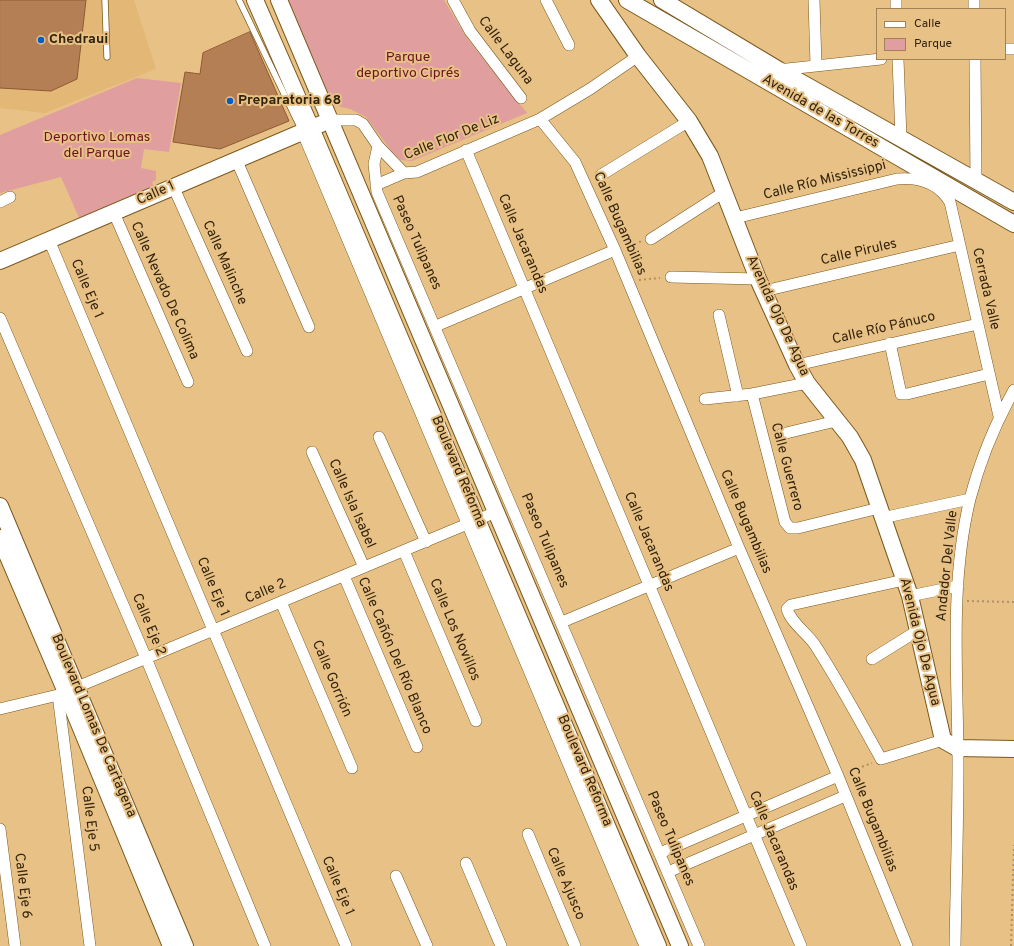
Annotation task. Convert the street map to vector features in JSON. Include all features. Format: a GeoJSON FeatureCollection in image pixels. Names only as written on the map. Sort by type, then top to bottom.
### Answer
{"type":"FeatureCollection","features":[{"type":"Feature","properties":{"kind":"main road","name":"Boulevard Reforma"},"geometry":{"type":"LineString","coordinates":[[255,0],[306,129],[473,522],[658,946]]}},
{"type":"Feature","properties":{"kind":"main road","name":"Boulevard Reforma"},"geometry":{"type":"LineString","coordinates":[[279,0],[680,946]]}},
{"type":"Feature","properties":{"kind":"main road","name":"Avenida Ojo De Agua"},"geometry":{"type":"LineString","coordinates":[[599,0],[638,56],[689,121],[710,156],[761,285],[797,365],[808,383],[836,421],[850,437],[863,460],[910,596],[943,740]]}},
{"type":"Feature","properties":{"kind":"main road","name":"Avenida de las Torres"},"geometry":{"type":"LineString","coordinates":[[627,0],[1014,224]]}},
{"type":"Feature","properties":{"kind":"main road","name":"Avenida de las Torres"},"geometry":{"type":"LineString","coordinates":[[662,0],[779,70],[1014,202]]}},
{"type":"Feature","properties":{"kind":"main road","name":"Calle 1"},"geometry":{"type":"LineString","coordinates":[[0,260],[306,129],[331,120]]}},
{"type":"Feature","properties":{"kind":"main road","name":"Boulevard Lomas De Cartagena"},"geometry":{"type":"LineString","coordinates":[[0,506],[67,691],[171,946]]}},
{"type":"Feature","properties":{"kind":"main road","name":"Boulevard Lomas De Cartagena"},"geometry":{"type":"LineString","coordinates":[[0,538],[67,691],[185,946]]}},
{"type":"Feature","properties":{"kind":"main road"},"geometry":{"type":"LineString","coordinates":[[943,740],[957,748],[1014,749]]}},
{"type":"Feature","properties":{"kind":"street","name":"Calle Laguna"},"geometry":{"type":"LineString","coordinates":[[453,0],[470,31],[521,98]]}},
{"type":"Feature","properties":{"kind":"street"},"geometry":{"type":"LineString","coordinates":[[546,0],[569,45]]}},
{"type":"Feature","properties":{"kind":"street"},"geometry":{"type":"LineString","coordinates":[[814,0],[816,65]]}},
{"type":"Feature","properties":{"kind":"street","name":"Calle Flor De Liz"},"geometry":{"type":"LineString","coordinates":[[376,185],[404,174],[417,172],[540,119],[590,89],[638,56]]}},
{"type":"Feature","properties":{"kind":"street"},"geometry":{"type":"LineString","coordinates":[[754,74],[816,65],[876,59]]}},
{"type":"Feature","properties":{"kind":"street"},"geometry":{"type":"LineString","coordinates":[[898,60],[900,138]]}},
{"type":"Feature","properties":{"kind":"street"},"geometry":{"type":"LineString","coordinates":[[975,60],[976,181]]}},
{"type":"Feature","properties":{"kind":"street","name":"Calle Bugambilias"},"geometry":{"type":"LineString","coordinates":[[540,119],[575,162],[615,250],[739,548],[838,776],[907,946]]}},
{"type":"Feature","properties":{"kind":"street"},"geometry":{"type":"LineString","coordinates":[[331,120],[356,120],[363,124],[378,146],[404,174]]}},
{"type":"Feature","properties":{"kind":"street"},"geometry":{"type":"LineString","coordinates":[[601,175],[689,121]]}},
{"type":"Feature","properties":{"kind":"street","name":"Paseo Tulipanes"},"geometry":{"type":"LineString","coordinates":[[378,146],[374,164],[376,185],[699,946]]}},
{"type":"Feature","properties":{"kind":"street","name":"Calle Jacarandas"},"geometry":{"type":"LineString","coordinates":[[466,150],[801,946]]}},
{"type":"Feature","properties":{"kind":"street"},"geometry":{"type":"LineString","coordinates":[[236,159],[309,327]]}},
{"type":"Feature","properties":{"kind":"street","name":"Calle Río Mississippi"},"geometry":{"type":"LineString","coordinates":[[734,218],[896,179],[910,178],[924,181]]}},
{"type":"Feature","properties":{"kind":"street","name":"Cerrada Valle"},"geometry":{"type":"LineString","coordinates":[[924,181],[944,194],[950,202],[999,416]]}},
{"type":"Feature","properties":{"kind":"street","name":"Calle Malinche"},"geometry":{"type":"LineString","coordinates":[[173,186],[247,351]]}},
{"type":"Feature","properties":{"kind":"street"},"geometry":{"type":"LineString","coordinates":[[651,239],[724,192]]}},
{"type":"Feature","properties":{"kind":"street","name":"Calle Nevado De Colima"},"geometry":{"type":"LineString","coordinates":[[114,212],[188,382]]}},
{"type":"Feature","properties":{"kind":"street","name":"Calle Eje 1"},"geometry":{"type":"LineString","coordinates":[[49,240],[346,946]]}},
{"type":"Feature","properties":{"kind":"street","name":"Calle Pirules"},"geometry":{"type":"LineString","coordinates":[[671,277],[761,285],[960,245]]}},
{"type":"Feature","properties":{"kind":"street"},"geometry":{"type":"LineString","coordinates":[[436,326],[615,250]]}},
{"type":"Feature","properties":{"kind":"street"},"geometry":{"type":"LineString","coordinates":[[719,315],[738,396]]}},
{"type":"Feature","properties":{"kind":"street","name":"Calle Eje 2"},"geometry":{"type":"LineString","coordinates":[[0,318],[146,658],[265,946]]}},
{"type":"Feature","properties":{"kind":"street","name":"Calle Río Pánuco"},"geometry":{"type":"LineString","coordinates":[[797,365],[978,324]]}},
{"type":"Feature","properties":{"kind":"street"},"geometry":{"type":"LineString","coordinates":[[890,343],[901,394],[907,394],[989,374]]}},
{"type":"Feature","properties":{"kind":"street"},"geometry":{"type":"LineString","coordinates":[[705,398],[752,394],[808,383]]}},
{"type":"Feature","properties":{"kind":"street","name":"Andador Del Valle"},"geometry":{"type":"LineString","coordinates":[[955,946],[958,586],[970,499],[985,451],[999,416],[1014,390]]}},
{"type":"Feature","properties":{"kind":"street","name":"Calle Guerrero"},"geometry":{"type":"LineString","coordinates":[[752,394],[785,522],[790,528],[798,528],[881,513]]}},
{"type":"Feature","properties":{"kind":"street"},"geometry":{"type":"LineString","coordinates":[[782,434],[836,421]]}},
{"type":"Feature","properties":{"kind":"street"},"geometry":{"type":"LineString","coordinates":[[379,437],[426,542]]}},
{"type":"Feature","properties":{"kind":"street","name":"Calle Isla Isabel"},"geometry":{"type":"LineString","coordinates":[[312,452],[364,568]]}},
{"type":"Feature","properties":{"kind":"street"},"geometry":{"type":"LineString","coordinates":[[881,513],[970,499]]}},
{"type":"Feature","properties":{"kind":"street","name":"Calle 2"},"geometry":{"type":"LineString","coordinates":[[0,709],[67,691],[496,512]]}},
{"type":"Feature","properties":{"kind":"street"},"geometry":{"type":"LineString","coordinates":[[473,522],[645,946]]}},
{"type":"Feature","properties":{"kind":"street"},"geometry":{"type":"LineString","coordinates":[[562,622],[739,548]]}},
{"type":"Feature","properties":{"kind":"street","name":"Calle Los Novillos"},"geometry":{"type":"LineString","coordinates":[[404,551],[476,721]]}},
{"type":"Feature","properties":{"kind":"street","name":"Calle Cañón Del Río Blanco"},"geometry":{"type":"LineString","coordinates":[[344,576],[417,747]]}},
{"type":"Feature","properties":{"kind":"street"},"geometry":{"type":"LineString","coordinates":[[904,580],[790,605],[787,610],[789,615],[810,636],[837,678],[881,759],[943,740]]}},
{"type":"Feature","properties":{"kind":"street"},"geometry":{"type":"LineString","coordinates":[[910,596],[958,586]]}},
{"type":"Feature","properties":{"kind":"street","name":"Calle Gorrión"},"geometry":{"type":"LineString","coordinates":[[282,602],[352,768]]}},
{"type":"Feature","properties":{"kind":"street"},"geometry":{"type":"LineString","coordinates":[[872,659],[917,631]]}},
{"type":"Feature","properties":{"kind":"street","name":"Calle Eje 5"},"geometry":{"type":"LineString","coordinates":[[67,691],[90,946]]}},
{"type":"Feature","properties":{"kind":"street"},"geometry":{"type":"LineString","coordinates":[[660,853],[838,776]]}},
{"type":"Feature","properties":{"kind":"street"},"geometry":{"type":"LineString","coordinates":[[668,872],[845,796]]}},
{"type":"Feature","properties":{"kind":"street","name":"Calle Eje 6"},"geometry":{"type":"LineString","coordinates":[[0,829],[15,946]]}},
{"type":"Feature","properties":{"kind":"street","name":"Calle Ajusco"},"geometry":{"type":"LineString","coordinates":[[528,834],[575,946]]}},
{"type":"Feature","properties":{"kind":"street"},"geometry":{"type":"LineString","coordinates":[[466,863],[501,946]]}},
{"type":"Feature","properties":{"kind":"street"},"geometry":{"type":"LineString","coordinates":[[396,876],[427,946]]}},
{"type":"Feature","properties":{"kind":"lane"},"geometry":{"type":"LineString","coordinates":[[105,0],[107,57]]}},
{"type":"Feature","properties":{"kind":"lane"},"geometry":{"type":"LineString","coordinates":[[239,0],[306,129]]}},
{"type":"Feature","properties":{"kind":"path"},"geometry":{"type":"LineString","coordinates":[[615,250],[651,239]]}},
{"type":"Feature","properties":{"kind":"path"},"geometry":{"type":"LineString","coordinates":[[628,280],[671,277]]}},
{"type":"Feature","properties":{"kind":"path"},"geometry":{"type":"LineString","coordinates":[[957,601],[1014,602]]}},
{"type":"Feature","properties":{"kind":"path"},"geometry":{"type":"LineString","coordinates":[[838,776],[881,759]]}},
{"type":"Feature","properties":{"kind":"path"},"geometry":{"type":"LineString","coordinates":[[1011,946],[1014,845]]}},
{"type":"Feature","properties":{"kind":"shaded area"},"geometry":{"type":"Polygon","coordinates":[[[0,0],[134,0],[156,69],[45,113],[0,108],[0,0]]]}},
{"type":"Feature","properties":{"kind":"green space","name":"Parque deportivo Ciprés"},"geometry":{"type":"Polygon","coordinates":[[[287,0],[444,0],[469,41],[527,113],[412,161],[401,160],[393,153],[366,117],[350,109],[333,105],[287,0]]]}},
{"type":"Feature","properties":{"kind":"green space","name":"Deportivo Lomas del Parque"},"geometry":{"type":"Polygon","coordinates":[[[137,78],[181,83],[169,152],[144,149],[141,168],[156,171],[156,180],[152,182],[154,188],[80,220],[61,177],[0,193],[0,135],[137,78]]]}},
{"type":"Feature","properties":{"kind":"building","name":"Chedraui"},"geometry":{"type":"Polygon","coordinates":[[[0,0],[86,0],[77,79],[51,91],[0,88],[0,0]]]}},
{"type":"Feature","properties":{"kind":"building","name":"Preparatoria 68"},"geometry":{"type":"Polygon","coordinates":[[[250,32],[289,121],[220,149],[173,142],[185,72],[200,74],[203,53],[250,32]]]}},
{"type":"Feature","properties":{"kind":"place","name":"Chedraui"},"geometry":{"type":"Point","coordinates":[41,40]}},
{"type":"Feature","properties":{"kind":"place","name":"Preparatoria 68"},"geometry":{"type":"Point","coordinates":[230,101]}}]}
